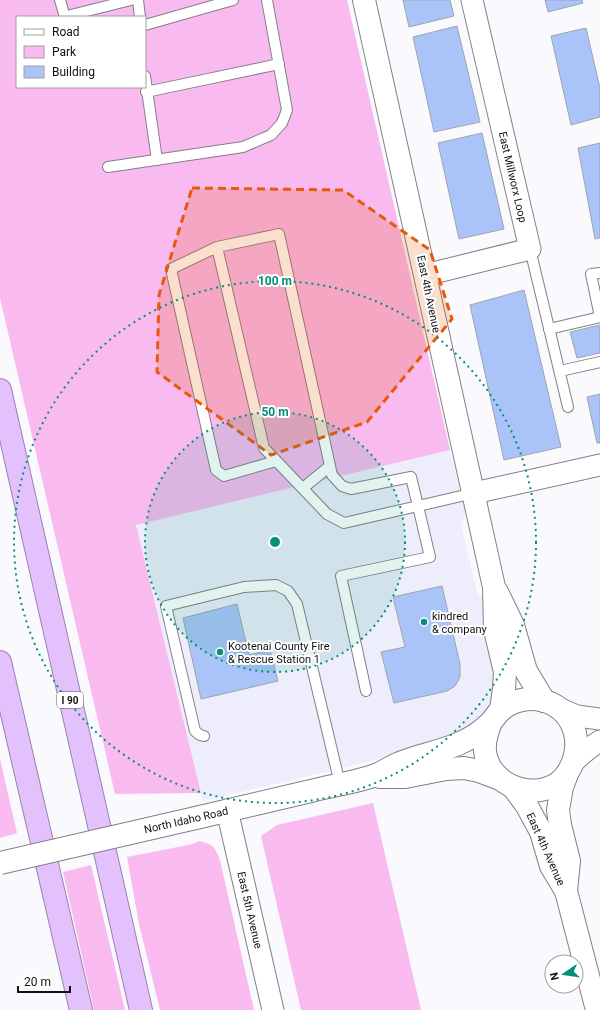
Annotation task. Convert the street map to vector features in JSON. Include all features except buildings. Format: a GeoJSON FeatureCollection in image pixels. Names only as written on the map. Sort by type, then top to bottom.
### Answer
{"type":"FeatureCollection","features":[{"type":"Feature","properties":{"kind":"highway","name":"I 90"},"geometry":{"type":"LineString","coordinates":[[0,390],[141,1010]]}},
{"type":"Feature","properties":{"kind":"highway"},"geometry":{"type":"LineString","coordinates":[[0,662],[81,1010]]}},
{"type":"Feature","properties":{"kind":"street","name":"East 4th Avenue"},"geometry":{"type":"LineString","coordinates":[[364,0],[494,587],[495,630],[505,672],[504,689],[496,716]]}},
{"type":"Feature","properties":{"kind":"street","name":"East Millworx Loop"},"geometry":{"type":"LineString","coordinates":[[472,0],[530,250]]}},
{"type":"Feature","properties":{"kind":"street"},"geometry":{"type":"LineString","coordinates":[[425,275],[530,250]]}},
{"type":"Feature","properties":{"kind":"street"},"geometry":{"type":"LineString","coordinates":[[474,493],[600,465]]}},
{"type":"Feature","properties":{"kind":"street","name":"East 4th Avenue"},"geometry":{"type":"LineString","coordinates":[[494,587],[513,625],[526,671],[551,704]]}},
{"type":"Feature","properties":{"kind":"street"},"geometry":{"type":"LineString","coordinates":[[600,719],[577,716],[551,704],[529,699],[514,702],[496,716],[486,737],[485,752],[490,767],[506,783],[527,791],[542,790],[556,784],[588,748],[600,741]]}},
{"type":"Feature","properties":{"kind":"street"},"geometry":{"type":"LineString","coordinates":[[551,704],[568,718],[575,732],[577,746],[570,768]]}},
{"type":"Feature","properties":{"kind":"street","name":"North Idaho Road"},"geometry":{"type":"LineString","coordinates":[[0,863],[371,777],[401,763],[458,744],[473,736],[496,716]]}},
{"type":"Feature","properties":{"kind":"street","name":"North Idaho Road"},"geometry":{"type":"LineString","coordinates":[[371,777],[405,777],[446,769],[464,768],[479,770],[506,783]]}},
{"type":"Feature","properties":{"kind":"street","name":"East 4th Avenue"},"geometry":{"type":"LineString","coordinates":[[566,891],[569,861],[560,825],[558,810],[562,787],[570,768]]}},
{"type":"Feature","properties":{"kind":"street","name":"East 4th Avenue"},"geometry":{"type":"LineString","coordinates":[[506,783],[527,806],[541,832],[551,866],[566,891],[597,1010]]}},
{"type":"Feature","properties":{"kind":"street","name":"East 5th Avenue"},"geometry":{"type":"LineString","coordinates":[[227,810],[273,1010]]}},
{"type":"Feature","properties":{"kind":"lane"},"geometry":{"type":"LineString","coordinates":[[60,0],[64,14],[68,16],[131,0]]}},
{"type":"Feature","properties":{"kind":"lane"},"geometry":{"type":"LineString","coordinates":[[138,0],[140,16]]}},
{"type":"Feature","properties":{"kind":"lane"},"geometry":{"type":"LineString","coordinates":[[146,25],[233,0]]}},
{"type":"Feature","properties":{"kind":"lane"},"geometry":{"type":"LineString","coordinates":[[108,167],[243,147],[271,135],[282,123],[287,110],[267,0]]}},
{"type":"Feature","properties":{"kind":"lane"},"geometry":{"type":"LineString","coordinates":[[146,92],[279,64]]}},
{"type":"Feature","properties":{"kind":"lane"},"geometry":{"type":"LineString","coordinates":[[146,88],[157,160]]}},
{"type":"Feature","properties":{"kind":"lane"},"geometry":{"type":"LineString","coordinates":[[276,461],[224,476],[216,470],[170,269],[217,247],[279,234],[332,475],[342,486],[351,489],[411,477],[430,557],[341,576],[366,691]]}},
{"type":"Feature","properties":{"kind":"lane"},"geometry":{"type":"LineString","coordinates":[[217,247],[264,448],[327,514],[344,523],[474,493]]}},
{"type":"Feature","properties":{"kind":"lane"},"geometry":{"type":"LineString","coordinates":[[530,250],[568,407]]}},
{"type":"Feature","properties":{"kind":"lane"},"geometry":{"type":"LineString","coordinates":[[549,329],[600,317],[591,274],[600,273]]}},
{"type":"Feature","properties":{"kind":"lane"},"geometry":{"type":"LineString","coordinates":[[560,371],[600,362]]}},
{"type":"Feature","properties":{"kind":"lane"},"geometry":{"type":"LineString","coordinates":[[303,488],[330,466]]}},
{"type":"Feature","properties":{"kind":"lane"},"geometry":{"type":"LineString","coordinates":[[204,736],[195,731],[166,606],[244,587],[276,585],[288,591],[297,604],[340,784]]}},
{"type":"Feature","properties":{"kind":"highlighted area"},"geometry":{"type":"Polygon","coordinates":[[[192,188],[343,190],[430,250],[452,319],[367,422],[271,455],[157,372],[159,295],[192,188]]]}},
{"type":"Feature","properties":{"kind":"shaded area"},"geometry":{"type":"Polygon","coordinates":[[[450,450],[466,514],[461,525],[477,592],[485,602],[498,676],[491,711],[447,743],[203,801],[136,525],[450,450]]]}},
{"type":"Feature","properties":{"kind":"green space"},"geometry":{"type":"Polygon","coordinates":[[[0,0],[347,0],[450,450],[136,525],[201,793],[115,794],[0,298],[0,0]]]}},
{"type":"Feature","properties":{"kind":"green space"},"geometry":{"type":"Polygon","coordinates":[[[0,759],[17,833],[0,838],[0,759]]]}},
{"type":"Feature","properties":{"kind":"green space"},"geometry":{"type":"Polygon","coordinates":[[[373,803],[421,1010],[301,1010],[261,836],[277,825],[373,803]]]}},
{"type":"Feature","properties":{"kind":"green space"},"geometry":{"type":"Polygon","coordinates":[[[199,841],[207,843],[213,847],[220,860],[254,1010],[160,1010],[139,924],[127,857],[193,844],[199,841]]]}},
{"type":"Feature","properties":{"kind":"green space"},"geometry":{"type":"Polygon","coordinates":[[[91,865],[125,1010],[94,1010],[63,872],[91,865]]]}},
{"type":"Feature","properties":{"kind":"place","name":"kindred & company"},"geometry":{"type":"Point","coordinates":[424,622]}},
{"type":"Feature","properties":{"kind":"place","name":"Kootenai County Fire & Rescue Station 1"},"geometry":{"type":"Point","coordinates":[220,652]}}]}
